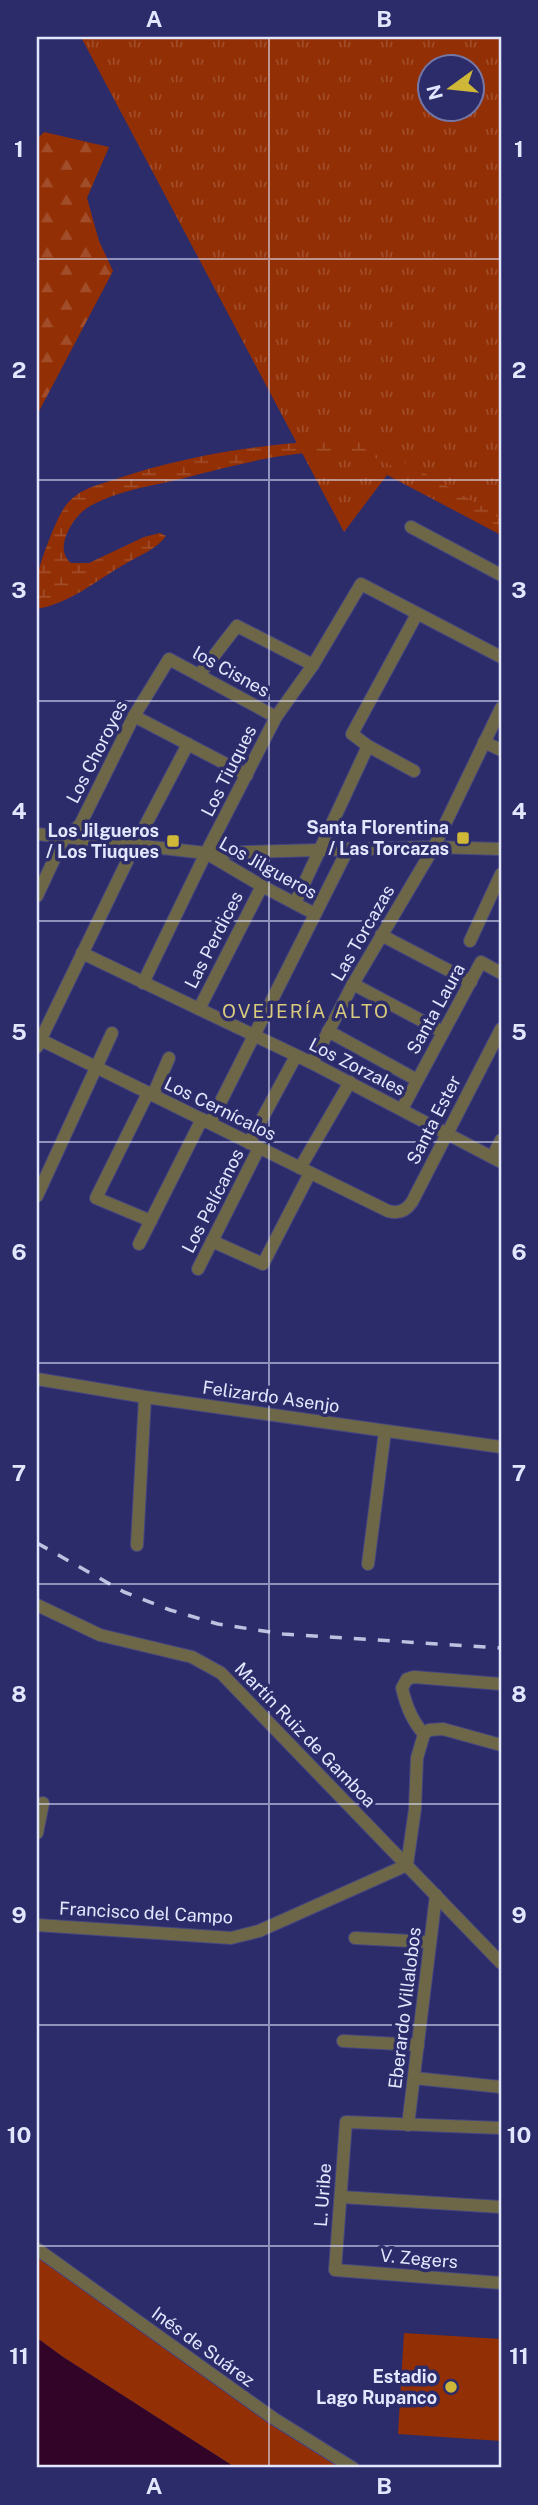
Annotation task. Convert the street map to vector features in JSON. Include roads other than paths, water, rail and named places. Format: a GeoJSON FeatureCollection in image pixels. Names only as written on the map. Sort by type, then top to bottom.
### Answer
{"type":"FeatureCollection","features":[{"type":"Feature","properties":{"kind":"street"},"geometry":{"type":"LineString","coordinates":[[411,527],[501,575]]}},
{"type":"Feature","properties":{"kind":"street","name":"Los Tiuques"},"geometry":{"type":"LineString","coordinates":[[144,983],[206,853],[276,717],[313,665],[361,584],[418,614]]}},
{"type":"Feature","properties":{"kind":"street"},"geometry":{"type":"LineString","coordinates":[[414,771],[368,746],[352,734],[418,614],[501,657]]}},
{"type":"Feature","properties":{"kind":"street"},"geometry":{"type":"LineString","coordinates":[[199,675],[237,626],[313,665]]}},
{"type":"Feature","properties":{"kind":"street","name":"los Cisnes"},"geometry":{"type":"LineString","coordinates":[[169,659],[276,717]]}},
{"type":"Feature","properties":{"kind":"street","name":"Los Choroyes"},"geometry":{"type":"LineString","coordinates":[[37,896],[64,838],[80,825],[134,716],[169,659]]}},
{"type":"Feature","properties":{"kind":"street","name":"Las Torcazas"},"geometry":{"type":"LineString","coordinates":[[312,1063],[353,984],[434,847],[501,708]]}},
{"type":"Feature","properties":{"kind":"street"},"geometry":{"type":"LineString","coordinates":[[134,716],[247,775]]}},
{"type":"Feature","properties":{"kind":"street"},"geometry":{"type":"LineString","coordinates":[[484,742],[501,750]]}},
{"type":"Feature","properties":{"kind":"street"},"geometry":{"type":"LineString","coordinates":[[38,1041],[188,744]]}},
{"type":"Feature","properties":{"kind":"street"},"geometry":{"type":"LineString","coordinates":[[295,903],[368,746]]}},
{"type":"Feature","properties":{"kind":"street","name":"Los Jilgueros"},"geometry":{"type":"LineString","coordinates":[[37,834],[206,853],[315,914]]}},
{"type":"Feature","properties":{"kind":"street"},"geometry":{"type":"LineString","coordinates":[[206,853],[434,847],[501,849]]}},
{"type":"Feature","properties":{"kind":"street"},"geometry":{"type":"LineString","coordinates":[[139,1244],[254,1036],[348,849]]}},
{"type":"Feature","properties":{"kind":"street"},"geometry":{"type":"LineString","coordinates":[[470,941],[501,874]]}},
{"type":"Feature","properties":{"kind":"street","name":"Las Perdices"},"geometry":{"type":"LineString","coordinates":[[198,1009],[262,886]]}},
{"type":"Feature","properties":{"kind":"street"},"geometry":{"type":"LineString","coordinates":[[381,935],[471,982]]}},
{"type":"Feature","properties":{"kind":"street","name":"Los Zorzales"},"geometry":{"type":"LineString","coordinates":[[82,953],[312,1063],[497,1160]]}},
{"type":"Feature","properties":{"kind":"street","name":"Santa Laura"},"geometry":{"type":"LineString","coordinates":[[402,1109],[481,962],[501,973]]}},
{"type":"Feature","properties":{"kind":"street"},"geometry":{"type":"LineString","coordinates":[[353,984],[443,1032]]}},
{"type":"Feature","properties":{"kind":"street","name":"Santa Ester"},"geometry":{"type":"LineString","coordinates":[[388,1211],[400,1212],[409,1206],[501,1029]]}},
{"type":"Feature","properties":{"kind":"street"},"geometry":{"type":"LineString","coordinates":[[328,1031],[417,1080]]}},
{"type":"Feature","properties":{"kind":"street"},"geometry":{"type":"LineString","coordinates":[[37,1196],[112,1033]]}},
{"type":"Feature","properties":{"kind":"street","name":"Los Cernícalos"},"geometry":{"type":"LineString","coordinates":[[38,1041],[388,1211]]}},
{"type":"Feature","properties":{"kind":"street","name":"Los Pelícanos"},"geometry":{"type":"LineString","coordinates":[[198,1269],[296,1056]]}},
{"type":"Feature","properties":{"kind":"street"},"geometry":{"type":"LineString","coordinates":[[151,1221],[96,1198],[169,1058]]}},
{"type":"Feature","properties":{"kind":"street"},"geometry":{"type":"LineString","coordinates":[[212,1241],[263,1264],[305,1170],[350,1083]]}},
{"type":"Feature","properties":{"kind":"street"},"geometry":{"type":"LineString","coordinates":[[497,1160],[501,1140]]}},
{"type":"Feature","properties":{"kind":"street","name":"Felizardo Asenjo"},"geometry":{"type":"LineString","coordinates":[[37,1379],[145,1397],[501,1447]]}},
{"type":"Feature","properties":{"kind":"street"},"geometry":{"type":"LineString","coordinates":[[137,1545],[145,1397]]}},
{"type":"Feature","properties":{"kind":"street"},"geometry":{"type":"LineString","coordinates":[[368,1564],[385,1431]]}},
{"type":"Feature","properties":{"kind":"street","name":"Martín Ruiz de Gamboa"},"geometry":{"type":"LineString","coordinates":[[37,1605],[100,1635],[192,1657],[210,1665],[237,1689],[501,1963]]}},
{"type":"Feature","properties":{"kind":"street"},"geometry":{"type":"LineString","coordinates":[[424,1734],[414,1723],[407,1705],[402,1688],[407,1679],[414,1677],[501,1684]]}},
{"type":"Feature","properties":{"kind":"street"},"geometry":{"type":"LineString","coordinates":[[407,1866],[415,1809],[417,1758],[424,1734],[429,1730],[443,1729],[501,1745]]}},
{"type":"Feature","properties":{"kind":"street"},"geometry":{"type":"LineString","coordinates":[[37,1833],[43,1803]]}},
{"type":"Feature","properties":{"kind":"street","name":"Francisco del Campo"},"geometry":{"type":"LineString","coordinates":[[37,1925],[231,1938],[259,1931],[407,1866]]}},
{"type":"Feature","properties":{"kind":"street","name":"Eberardo Villalobos"},"geometry":{"type":"LineString","coordinates":[[408,2125],[436,1895]]}},
{"type":"Feature","properties":{"kind":"street"},"geometry":{"type":"LineString","coordinates":[[355,1938],[430,1942]]}},
{"type":"Feature","properties":{"kind":"street"},"geometry":{"type":"LineString","coordinates":[[343,2041],[418,2045]]}},
{"type":"Feature","properties":{"kind":"street"},"geometry":{"type":"LineString","coordinates":[[414,2078],[501,2087]]}},
{"type":"Feature","properties":{"kind":"street","name":"L. Uribe"},"geometry":{"type":"LineString","coordinates":[[335,2270],[346,2122],[408,2125]]}},
{"type":"Feature","properties":{"kind":"street"},"geometry":{"type":"LineString","coordinates":[[408,2125],[501,2128]]}},
{"type":"Feature","properties":{"kind":"street"},"geometry":{"type":"LineString","coordinates":[[341,2197],[501,2207]]}},
{"type":"Feature","properties":{"kind":"street","name":"Inés de Suárez"},"geometry":{"type":"LineString","coordinates":[[37,2249],[273,2418],[352,2468]]}},
{"type":"Feature","properties":{"kind":"street","name":"V. Zegers"},"geometry":{"type":"LineString","coordinates":[[335,2270],[501,2283]]}},
{"type":"Feature","properties":{"kind":"railway"},"geometry":{"type":"LineString","coordinates":[[37,1543],[124,1592],[170,1610],[218,1624],[283,1634],[501,1648]]}},
{"type":"Feature","properties":{"kind":"place","name":"Santa Florentina / Las Torcazas"},"geometry":{"type":"Point","coordinates":[463,838]}},
{"type":"Feature","properties":{"kind":"place","name":"Los Jilgueros / Los Tiuques"},"geometry":{"type":"Point","coordinates":[173,841]}},
{"type":"Feature","properties":{"kind":"place","name":"Estadio Lago Rupanco"},"geometry":{"type":"Point","coordinates":[451,2387]}},
{"type":"Feature","properties":{"kind":"district","name":"OVEJERÍA ALTO"},"geometry":{"type":"Point","coordinates":[306,1011]}}]}
